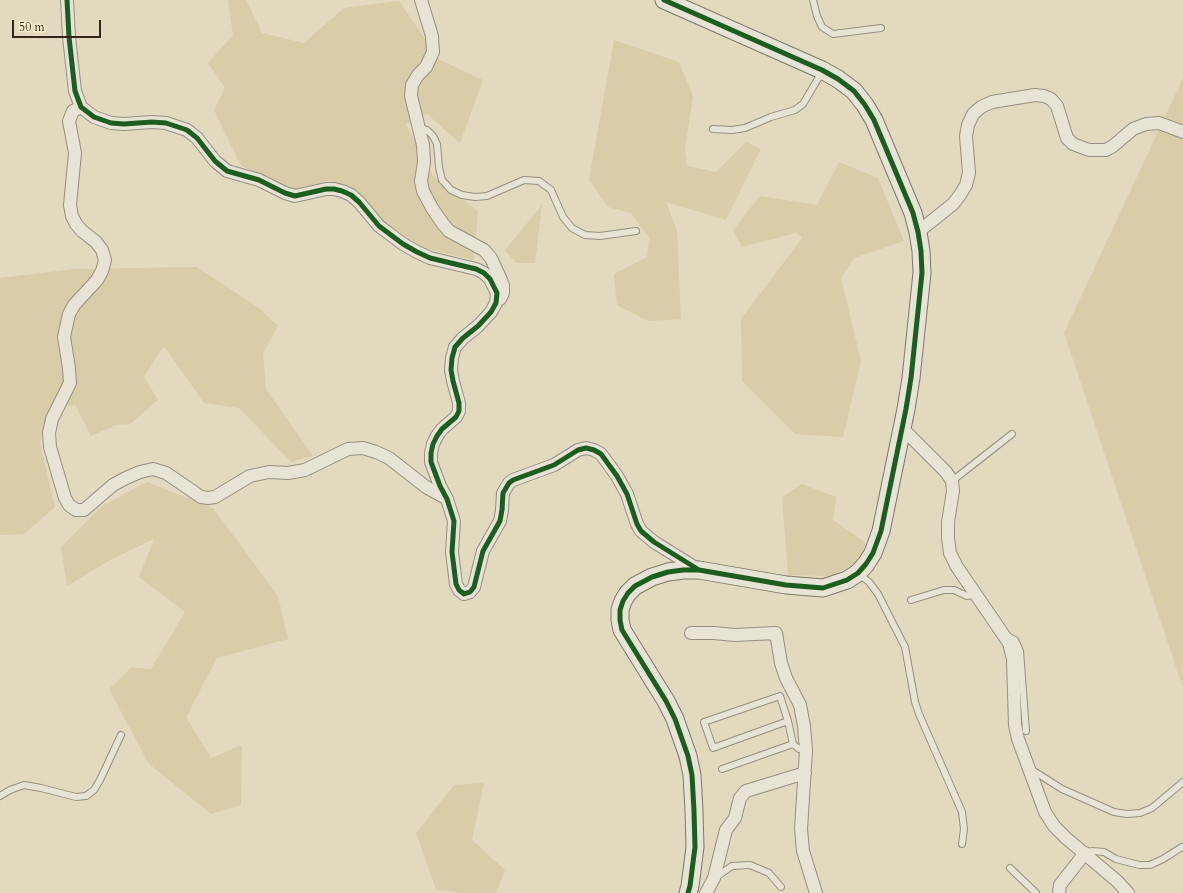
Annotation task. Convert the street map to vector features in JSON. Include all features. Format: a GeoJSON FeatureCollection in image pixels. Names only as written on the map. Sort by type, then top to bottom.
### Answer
{"type":"FeatureCollection","features":[{"type":"Feature","properties":{"kind":"street"},"geometry":{"type":"LineString","coordinates":[[67,0],[69,37],[75,92],[81,108],[94,117],[111,123],[166,123],[187,130],[197,138],[216,161],[227,170],[259,180],[285,193],[295,196],[326,189],[334,189],[351,195],[359,202],[379,226],[416,252],[430,258],[476,269],[484,273],[494,286],[497,293],[496,303]]}},
{"type":"Feature","properties":{"kind":"street"},"geometry":{"type":"LineString","coordinates":[[421,0],[432,36],[433,52],[426,67],[418,75],[412,85],[411,96],[423,145],[423,191],[432,208],[449,231],[484,250],[491,258],[503,286],[503,293],[491,312],[456,347],[452,358],[451,370],[460,411],[437,436],[431,453],[431,462],[440,486],[447,498],[454,521],[452,552],[456,584],[459,590],[464,594],[470,592],[474,587],[483,551],[500,521],[503,493],[509,483],[513,480],[554,465],[578,450],[586,448],[601,454],[614,471],[627,494],[634,516],[642,531],[654,542],[699,570]]}},
{"type":"Feature","properties":{"kind":"street"},"geometry":{"type":"LineString","coordinates":[[664,0],[822,70],[838,79],[854,91],[874,120],[913,213],[921,251],[922,273],[911,378],[880,537],[873,553],[858,573],[836,585],[823,588],[811,588],[768,583],[699,570],[683,570],[668,572],[644,581],[628,593],[623,601],[620,610],[622,630],[676,719],[688,756],[692,775],[695,847],[688,893]]}},
{"type":"Feature","properties":{"kind":"street"},"geometry":{"type":"LineString","coordinates":[[918,232],[953,204],[966,185],[969,173],[966,136],[968,125],[973,114],[981,106],[992,102],[1035,95],[1044,96],[1051,99],[1057,106],[1067,138],[1073,144],[1089,150],[1106,150],[1113,146],[1132,129],[1146,124],[1159,123],[1183,132]]}},
{"type":"Feature","properties":{"kind":"street"},"geometry":{"type":"LineString","coordinates":[[81,108],[73,111],[69,121],[75,153],[70,205],[72,216],[76,224],[96,242],[102,250],[105,260],[102,271],[97,280],[74,305],[68,314],[64,337],[70,383],[52,419],[49,433],[50,447],[65,498],[69,505],[76,510],[84,510],[114,485],[126,478],[140,472],[153,470],[166,472],[201,497],[215,497],[250,476],[269,472],[305,470],[348,449],[363,448],[389,458],[426,487],[447,498]]}},
{"type":"Feature","properties":{"kind":"street"},"geometry":{"type":"LineString","coordinates":[[902,428],[946,472],[952,481],[953,491],[948,522],[950,553],[957,567],[1010,642],[1013,659],[1018,739],[1045,812],[1054,826],[1118,881],[1128,893]]}},
{"type":"Feature","properties":{"kind":"street"},"geometry":{"type":"LineString","coordinates":[[690,633],[776,633],[781,663],[786,678],[800,705],[804,726],[806,750],[801,829],[803,851],[816,893]]}},
{"type":"Feature","properties":{"kind":"street"},"geometry":{"type":"LineString","coordinates":[[706,893],[714,878],[726,830],[736,818],[740,798],[746,791],[805,773]]}},
{"type":"Feature","properties":{"kind":"street"},"geometry":{"type":"LineString","coordinates":[[1059,893],[1060,885],[1085,854]]}},
{"type":"Feature","properties":{"kind":"lane"},"geometry":{"type":"LineString","coordinates":[[813,0],[817,16],[822,27],[833,34],[881,28]]}},
{"type":"Feature","properties":{"kind":"lane"},"geometry":{"type":"LineString","coordinates":[[713,129],[732,130],[744,128],[771,117],[794,110],[803,104],[822,70]]}},
{"type":"Feature","properties":{"kind":"lane"},"geometry":{"type":"LineString","coordinates":[[418,127],[427,130],[433,136],[437,144],[442,180],[451,190],[462,195],[476,197],[487,196],[524,180],[539,181],[551,190],[563,217],[572,228],[578,232],[585,235],[600,236],[636,231]]}},
{"type":"Feature","properties":{"kind":"lane"},"geometry":{"type":"LineString","coordinates":[[952,481],[1012,434]]}},
{"type":"Feature","properties":{"kind":"lane"},"geometry":{"type":"LineString","coordinates":[[858,573],[869,582],[878,594],[905,647],[915,702],[919,714],[962,812],[964,829],[962,844]]}},
{"type":"Feature","properties":{"kind":"lane"},"geometry":{"type":"LineString","coordinates":[[910,600],[944,590],[954,590],[967,596],[976,594]]}},
{"type":"Feature","properties":{"kind":"lane"},"geometry":{"type":"LineString","coordinates":[[1005,635],[1015,640],[1020,651],[1026,731]]}},
{"type":"Feature","properties":{"kind":"lane"},"geometry":{"type":"LineString","coordinates":[[788,721],[713,748],[704,722],[780,696],[788,721],[793,744],[799,749],[806,750]]}},
{"type":"Feature","properties":{"kind":"lane"},"geometry":{"type":"LineString","coordinates":[[0,796],[10,790],[24,786],[41,788],[76,797],[86,796],[94,790],[121,735]]}},
{"type":"Feature","properties":{"kind":"lane"},"geometry":{"type":"LineString","coordinates":[[722,769],[793,744]]}},
{"type":"Feature","properties":{"kind":"lane"},"geometry":{"type":"LineString","coordinates":[[1029,768],[1062,789],[1114,812],[1127,814],[1140,813],[1152,808],[1183,782]]}},
{"type":"Feature","properties":{"kind":"lane"},"geometry":{"type":"LineString","coordinates":[[1085,854],[1092,851],[1104,852],[1116,859],[1139,865],[1150,865],[1182,847]]}},
{"type":"Feature","properties":{"kind":"lane"},"geometry":{"type":"LineString","coordinates":[[714,878],[732,866],[750,865],[769,873],[781,887]]}},
{"type":"Feature","properties":{"kind":"lane"},"geometry":{"type":"LineString","coordinates":[[1010,868],[1036,893]]}},
{"type":"Feature","properties":{"kind":"shaded area"},"geometry":{"type":"Polygon","coordinates":[[[229,0],[246,0],[262,33],[304,43],[344,8],[399,1],[440,60],[483,80],[460,143],[427,114],[406,124],[433,176],[478,211],[474,260],[423,248],[384,222],[351,187],[330,181],[292,190],[241,166],[214,110],[225,88],[208,63],[233,35],[229,0]]]}},
{"type":"Feature","properties":{"kind":"shaded area"},"geometry":{"type":"Polygon","coordinates":[[[614,40],[679,62],[693,96],[685,148],[687,166],[716,172],[746,142],[761,149],[726,220],[666,202],[677,231],[681,319],[648,321],[617,305],[614,274],[647,257],[649,238],[631,213],[608,207],[589,180],[614,40]]]}},
{"type":"Feature","properties":{"kind":"shaded area"},"geometry":{"type":"Polygon","coordinates":[[[1183,78],[1183,688],[1064,333],[1183,78]]]}},
{"type":"Feature","properties":{"kind":"shaded area"},"geometry":{"type":"Polygon","coordinates":[[[839,162],[878,178],[904,241],[854,258],[841,278],[861,361],[843,437],[795,434],[742,381],[741,319],[803,237],[796,233],[742,247],[733,230],[760,196],[817,205],[839,162]]]}},
{"type":"Feature","properties":{"kind":"shaded area"},"geometry":{"type":"Polygon","coordinates":[[[542,205],[535,263],[516,263],[505,250],[542,205]]]}},
{"type":"Feature","properties":{"kind":"shaded area"},"geometry":{"type":"Polygon","coordinates":[[[197,267],[259,308],[278,326],[263,353],[266,389],[313,456],[291,462],[239,408],[204,403],[164,346],[144,377],[158,400],[130,424],[116,425],[91,436],[75,405],[50,408],[40,443],[55,507],[24,534],[0,535],[0,278],[74,269],[197,267]]]}},
{"type":"Feature","properties":{"kind":"shaded area"},"geometry":{"type":"Polygon","coordinates":[[[147,482],[213,508],[278,596],[288,639],[217,658],[186,717],[211,758],[242,745],[241,805],[211,814],[149,764],[109,689],[132,667],[151,669],[185,612],[139,577],[154,539],[110,560],[67,586],[61,547],[102,506],[147,482]]]}},
{"type":"Feature","properties":{"kind":"shaded area"},"geometry":{"type":"Polygon","coordinates":[[[802,484],[836,497],[833,520],[865,542],[862,560],[831,576],[788,575],[782,497],[802,484]]]}},
{"type":"Feature","properties":{"kind":"shaded area"},"geometry":{"type":"Polygon","coordinates":[[[484,783],[472,840],[505,870],[496,893],[462,893],[436,889],[416,833],[454,785],[484,783]]]}},
{"type":"Feature","properties":{"kind":"cycle path"},"geometry":{"type":"LineString","coordinates":[[67,0],[69,37],[75,91],[81,107],[94,117],[111,123],[166,123],[187,130],[197,138],[215,161],[227,171],[259,180],[285,193],[295,196],[326,189],[342,191],[351,195],[359,202],[379,226],[403,244],[430,258],[476,269],[484,273],[490,279],[497,293],[496,303],[491,312],[478,326],[463,338],[455,347],[451,370],[459,403],[459,411],[456,417],[442,429],[437,436],[431,453],[431,462],[440,486],[447,499],[454,521],[452,552],[456,584],[459,590],[464,594],[470,592],[474,587],[483,551],[500,521],[503,493],[509,483],[513,480],[554,465],[578,450],[586,448],[601,454],[617,476],[627,494],[637,524],[641,531],[654,542],[699,570]]}},
{"type":"Feature","properties":{"kind":"cycle path"},"geometry":{"type":"LineString","coordinates":[[664,0],[822,70],[838,79],[854,91],[874,120],[913,213],[921,251],[922,273],[911,378],[881,531],[873,553],[858,573],[847,580],[823,588],[786,585],[699,570],[683,570],[668,572],[652,577],[635,586],[623,601],[620,610],[622,630],[666,701],[675,719],[688,756],[692,775],[695,847],[688,893]]}}]}
